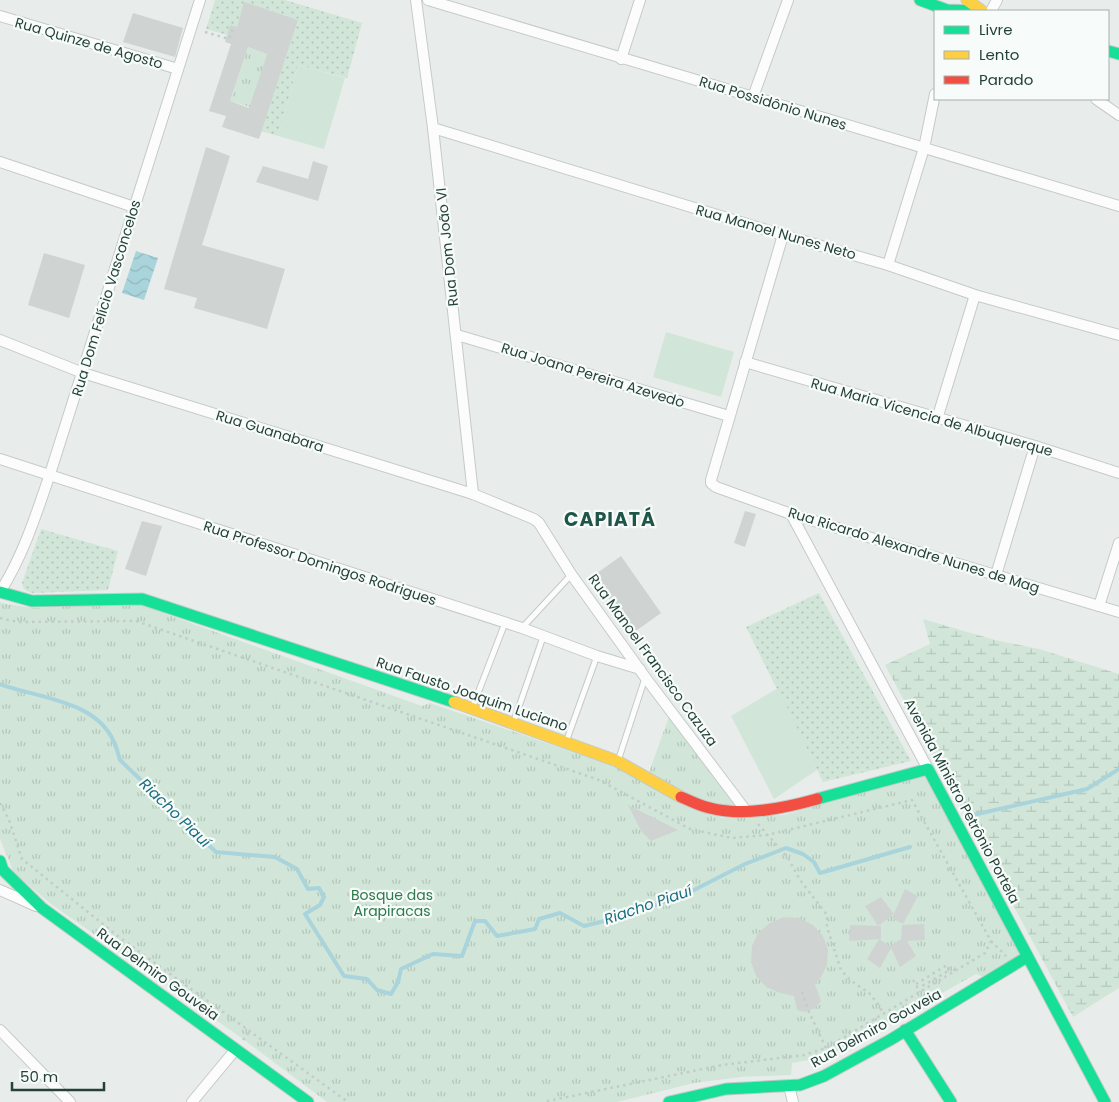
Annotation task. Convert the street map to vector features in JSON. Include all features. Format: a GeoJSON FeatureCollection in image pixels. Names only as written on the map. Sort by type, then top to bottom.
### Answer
{"type":"FeatureCollection","features":[{"type":"Feature","properties":{"kind":"street","name":"Rua Dom Felício Vasconcelos"},"geometry":{"type":"LineString","coordinates":[[0,592],[10,576],[30,531],[50,474],[200,0]]}},
{"type":"Feature","properties":{"kind":"street","name":"Rua Dom João VI"},"geometry":{"type":"LineString","coordinates":[[416,0],[457,335],[473,494]]}},
{"type":"Feature","properties":{"kind":"street","name":"Rua Possidônio Nunes"},"geometry":{"type":"LineString","coordinates":[[428,0],[1119,206]]}},
{"type":"Feature","properties":{"kind":"street"},"geometry":{"type":"LineString","coordinates":[[621,58],[640,0]]}},
{"type":"Feature","properties":{"kind":"street"},"geometry":{"type":"LineString","coordinates":[[753,97],[788,0]]}},
{"type":"Feature","properties":{"kind":"street"},"geometry":{"type":"LineString","coordinates":[[920,0],[947,7],[973,10]]}},
{"type":"Feature","properties":{"kind":"street"},"geometry":{"type":"LineString","coordinates":[[967,0],[981,10]]}},
{"type":"Feature","properties":{"kind":"street","name":"Rua Quinze de Agosto"},"geometry":{"type":"LineString","coordinates":[[0,16],[178,69]]}},
{"type":"Feature","properties":{"kind":"street"},"geometry":{"type":"LineString","coordinates":[[888,265],[924,148],[934,99]]}},
{"type":"Feature","properties":{"kind":"street"},"geometry":{"type":"LineString","coordinates":[[1097,100],[1119,115]]}},
{"type":"Feature","properties":{"kind":"street","name":"Rua Manoel Nunes Neto"},"geometry":{"type":"LineString","coordinates":[[433,128],[782,235],[888,265],[975,295],[1119,335]]}},
{"type":"Feature","properties":{"kind":"street"},"geometry":{"type":"LineString","coordinates":[[0,162],[134,207]]}},
{"type":"Feature","properties":{"kind":"street"},"geometry":{"type":"LineString","coordinates":[[729,416],[782,235]]}},
{"type":"Feature","properties":{"kind":"street"},"geometry":{"type":"LineString","coordinates":[[937,418],[975,295]]}},
{"type":"Feature","properties":{"kind":"street","name":"Rua Joana Pereira Azevedo"},"geometry":{"type":"LineString","coordinates":[[457,335],[729,416]]}},
{"type":"Feature","properties":{"kind":"street","name":"Rua Guanabara"},"geometry":{"type":"LineString","coordinates":[[0,340],[83,373],[473,494],[534,519],[539,523]]}},
{"type":"Feature","properties":{"kind":"street","name":"Rua Maria Vicencia de Albuquerque"},"geometry":{"type":"LineString","coordinates":[[745,362],[1035,446],[1119,473]]}},
{"type":"Feature","properties":{"kind":"street","name":"Rua Ricardo Alexandre Nunes de Mag"},"geometry":{"type":"LineString","coordinates":[[729,416],[711,480],[711,483],[716,487],[791,514],[1119,612]]}},
{"type":"Feature","properties":{"kind":"street"},"geometry":{"type":"LineString","coordinates":[[996,575],[1035,446]]}},
{"type":"Feature","properties":{"kind":"street","name":"Rua Professor Domingos Rodrigues"},"geometry":{"type":"LineString","coordinates":[[0,459],[522,628],[643,673]]}},
{"type":"Feature","properties":{"kind":"street","name":"Avenida Ministro Petrônio Portela"},"geometry":{"type":"LineString","coordinates":[[791,514],[1105,1102]]}},
{"type":"Feature","properties":{"kind":"street","name":"Rua Manoel Francisco Cazuza"},"geometry":{"type":"LineString","coordinates":[[539,523],[571,574],[747,812]]}},
{"type":"Feature","properties":{"kind":"street"},"geometry":{"type":"LineString","coordinates":[[1099,606],[1119,543]]}},
{"type":"Feature","properties":{"kind":"street","name":"Rua Fausto Joaquim Luciano"},"geometry":{"type":"LineString","coordinates":[[0,592],[32,601],[142,598],[472,708],[618,761],[679,796],[709,808],[732,812],[747,812],[806,802],[928,769]]}},
{"type":"Feature","properties":{"kind":"street","name":"Rua Delmiro Gouveia"},"geometry":{"type":"LineString","coordinates":[[0,861],[3,870],[42,908],[308,1102]]}},
{"type":"Feature","properties":{"kind":"street"},"geometry":{"type":"LineString","coordinates":[[0,890],[42,908]]}},
{"type":"Feature","properties":{"kind":"street","name":"Rua Delmiro Gouveia"},"geometry":{"type":"LineString","coordinates":[[669,1102],[693,1099],[726,1090],[800,1085],[824,1076],[906,1030],[1027,956]]}},
{"type":"Feature","properties":{"kind":"street"},"geometry":{"type":"LineString","coordinates":[[0,1030],[64,1100]]}},
{"type":"Feature","properties":{"kind":"street"},"geometry":{"type":"LineString","coordinates":[[906,1030],[951,1102]]}},
{"type":"Feature","properties":{"kind":"street"},"geometry":{"type":"LineString","coordinates":[[192,1102],[236,1049]]}},
{"type":"Feature","properties":{"kind":"street"},"geometry":{"type":"LineString","coordinates":[[788,1086],[793,1102]]}},
{"type":"Feature","properties":{"kind":"lane"},"geometry":{"type":"LineString","coordinates":[[522,628],[571,574]]}},
{"type":"Feature","properties":{"kind":"lane"},"geometry":{"type":"LineString","coordinates":[[472,708],[505,624]]}},
{"type":"Feature","properties":{"kind":"lane"},"geometry":{"type":"LineString","coordinates":[[513,724],[543,637]]}},
{"type":"Feature","properties":{"kind":"lane"},"geometry":{"type":"LineString","coordinates":[[566,742],[597,656]]}},
{"type":"Feature","properties":{"kind":"lane"},"geometry":{"type":"LineString","coordinates":[[618,761],[643,673]]}},
{"type":"Feature","properties":{"kind":"path"},"geometry":{"type":"LineString","coordinates":[[205,32],[231,39],[233,28]]}},
{"type":"Feature","properties":{"kind":"path"},"geometry":{"type":"LineString","coordinates":[[0,618],[18,622],[136,621],[599,780],[690,829],[732,838],[767,835],[912,800],[992,941],[1014,964]]}},
{"type":"Feature","properties":{"kind":"path"},"geometry":{"type":"LineString","coordinates":[[0,803],[9,820],[22,859],[119,937],[348,1102]]}},
{"type":"Feature","properties":{"kind":"path"},"geometry":{"type":"LineString","coordinates":[[767,835],[788,858],[800,880],[827,915],[827,927],[842,970],[850,980],[869,993],[883,1013]]}},
{"type":"Feature","properties":{"kind":"path"},"geometry":{"type":"LineString","coordinates":[[543,1102],[722,1065],[804,1055],[826,1048],[985,953],[992,941]]}},
{"type":"Feature","properties":{"kind":"path"},"geometry":{"type":"LineString","coordinates":[[916,984],[947,965],[950,970],[922,986],[924,989]]}},
{"type":"Feature","properties":{"kind":"path"},"geometry":{"type":"LineString","coordinates":[[913,980],[920,992]]}},
{"type":"Feature","properties":{"kind":"path"},"geometry":{"type":"LineString","coordinates":[[802,992],[826,1048]]}},
{"type":"Feature","properties":{"kind":"green space"},"geometry":{"type":"Polygon","coordinates":[[[215,0],[285,0],[362,23],[347,78],[298,65],[278,136],[261,131],[298,20],[245,3],[237,27],[230,25],[227,35],[206,29],[215,0]]]}},
{"type":"Feature","properties":{"kind":"green space"},"geometry":{"type":"Polygon","coordinates":[[[248,47],[267,54],[250,107],[230,101],[248,47]]]}},
{"type":"Feature","properties":{"kind":"green space"},"geometry":{"type":"Polygon","coordinates":[[[298,65],[345,78],[324,149],[278,136],[298,65]]]}},
{"type":"Feature","properties":{"kind":"green space"},"geometry":{"type":"Polygon","coordinates":[[[666,332],[734,352],[721,397],[653,377],[666,332]]]}},
{"type":"Feature","properties":{"kind":"green space"},"geometry":{"type":"Polygon","coordinates":[[[41,529],[118,551],[108,590],[33,593],[25,590],[22,583],[41,529]]]}},
{"type":"Feature","properties":{"kind":"green space"},"geometry":{"type":"Polygon","coordinates":[[[819,593],[911,761],[823,782],[746,627],[819,593]]]}},
{"type":"Feature","properties":{"kind":"green space","name":"Bosque das Arapiracas"},"geometry":{"type":"Polygon","coordinates":[[[0,602],[34,608],[135,603],[422,706],[430,703],[613,766],[722,818],[784,815],[926,774],[1022,955],[984,977],[976,974],[830,1056],[792,1063],[791,1075],[741,1077],[694,1083],[617,1102],[327,1102],[243,1039],[51,904],[14,873],[0,839],[0,602]]]}},
{"type":"Feature","properties":{"kind":"green space"},"geometry":{"type":"Polygon","coordinates":[[[923,619],[995,640],[1039,649],[1119,674],[1119,988],[1073,1017],[885,665],[930,644],[923,619]]]}},
{"type":"Feature","properties":{"kind":"green space"},"geometry":{"type":"Polygon","coordinates":[[[778,688],[817,770],[774,799],[731,716],[778,688]]]}},
{"type":"Feature","properties":{"kind":"green space"},"geometry":{"type":"Polygon","coordinates":[[[671,711],[747,812],[732,812],[647,778],[671,711]]]}},
{"type":"Feature","properties":{"kind":"water"},"geometry":{"type":"Polygon","coordinates":[[[136,251],[158,258],[144,300],[122,293],[136,251]]]}},
{"type":"Feature","properties":{"kind":"building"},"geometry":{"type":"Polygon","coordinates":[[[244,2],[298,20],[259,139],[222,127],[226,116],[209,111],[231,44],[225,42],[230,25],[237,27],[244,2]],[[248,47],[230,101],[249,108],[267,54],[248,47]]]}},
{"type":"Feature","properties":{"kind":"building"},"geometry":{"type":"Polygon","coordinates":[[[133,13],[183,28],[175,57],[123,42],[133,13]]]}},
{"type":"Feature","properties":{"kind":"building"},"geometry":{"type":"Polygon","coordinates":[[[206,147],[230,156],[202,245],[285,269],[267,329],[194,308],[197,298],[164,289],[206,147]]]}},
{"type":"Feature","properties":{"kind":"building"},"geometry":{"type":"Polygon","coordinates":[[[313,161],[328,166],[318,201],[256,182],[263,166],[308,179],[313,161]]]}},
{"type":"Feature","properties":{"kind":"building"},"geometry":{"type":"Polygon","coordinates":[[[44,253],[85,265],[69,318],[28,305],[44,253]]]}},
{"type":"Feature","properties":{"kind":"building"},"geometry":{"type":"Polygon","coordinates":[[[745,511],[756,514],[745,547],[734,543],[745,511]]]}},
{"type":"Feature","properties":{"kind":"building"},"geometry":{"type":"Polygon","coordinates":[[[142,521],[162,526],[146,576],[125,569],[142,521]]]}},
{"type":"Feature","properties":{"kind":"building"},"geometry":{"type":"Polygon","coordinates":[[[621,556],[661,613],[633,633],[593,576],[621,556]]]}},
{"type":"Feature","properties":{"kind":"building"},"geometry":{"type":"Polygon","coordinates":[[[628,805],[678,830],[651,841],[641,831],[628,805]]]}},
{"type":"Feature","properties":{"kind":"building"},"geometry":{"type":"Polygon","coordinates":[[[905,889],[918,896],[903,924],[892,918],[905,889]]]}},
{"type":"Feature","properties":{"kind":"building"},"geometry":{"type":"Polygon","coordinates":[[[881,897],[894,914],[878,926],[865,906],[881,897]]]}},
{"type":"Feature","properties":{"kind":"building"},"geometry":{"type":"Polygon","coordinates":[[[784,917],[799,918],[813,925],[823,936],[828,950],[827,965],[820,979],[815,984],[821,1001],[815,1008],[805,1012],[797,1010],[794,996],[766,987],[756,976],[751,962],[752,946],[758,933],[770,923],[784,917]]]}},
{"type":"Feature","properties":{"kind":"building"},"geometry":{"type":"Polygon","coordinates":[[[924,924],[925,940],[907,941],[916,956],[900,967],[891,948],[880,968],[867,959],[879,939],[890,946],[901,939],[902,925],[924,924]]]}},
{"type":"Feature","properties":{"kind":"building"},"geometry":{"type":"Polygon","coordinates":[[[850,925],[881,926],[881,939],[849,941],[850,925]]]}},
{"type":"Feature","properties":{"kind":"waterway","name":"Riacho Piauí"},"geometry":{"type":"LineString","coordinates":[[0,684],[64,702],[94,717],[105,728],[115,744],[120,760],[216,852],[275,857],[297,869],[308,889],[319,888],[324,897],[320,905],[305,914],[344,976],[367,979],[377,990],[391,994],[398,982],[401,969],[433,954],[462,956],[475,921],[485,921],[497,936],[535,929],[539,919],[560,913],[584,926],[629,915],[690,892],[745,864],[786,848],[803,854],[814,862],[820,873],[910,847]]}},
{"type":"Feature","properties":{"kind":"waterway","name":"Riacho Piauí"},"geometry":{"type":"LineString","coordinates":[[973,815],[1087,789],[1119,769]]}},
{"type":"Feature","properties":{"kind":"traffic: fast"},"geometry":{"type":"LineString","coordinates":[[920,0],[947,10]]}},
{"type":"Feature","properties":{"kind":"traffic: fast"},"geometry":{"type":"LineString","coordinates":[[1109,51],[1119,54]]}},
{"type":"Feature","properties":{"kind":"traffic: fast"},"geometry":{"type":"LineString","coordinates":[[0,592],[32,601],[142,599],[454,702]]}},
{"type":"Feature","properties":{"kind":"traffic: fast"},"geometry":{"type":"LineString","coordinates":[[817,799],[928,769],[1105,1102]]}},
{"type":"Feature","properties":{"kind":"traffic: fast"},"geometry":{"type":"LineString","coordinates":[[0,861],[3,870],[42,908],[308,1102]]}},
{"type":"Feature","properties":{"kind":"traffic: fast"},"geometry":{"type":"LineString","coordinates":[[669,1102],[726,1089],[800,1085],[824,1076],[890,1040],[1027,957]]}},
{"type":"Feature","properties":{"kind":"traffic: fast"},"geometry":{"type":"LineString","coordinates":[[905,1030],[951,1102]]}},
{"type":"Feature","properties":{"kind":"traffic: slow"},"geometry":{"type":"LineString","coordinates":[[967,0],[981,10]]}},
{"type":"Feature","properties":{"kind":"traffic: slow"},"geometry":{"type":"LineString","coordinates":[[454,702],[617,761],[681,797]]}},
{"type":"Feature","properties":{"kind":"traffic: jam"},"geometry":{"type":"LineString","coordinates":[[681,797],[706,807],[737,812],[778,808],[817,799]]}},
{"type":"Feature","properties":{"kind":"district","name":"CAPIATÁ"},"geometry":{"type":"Point","coordinates":[610,519]}}]}
